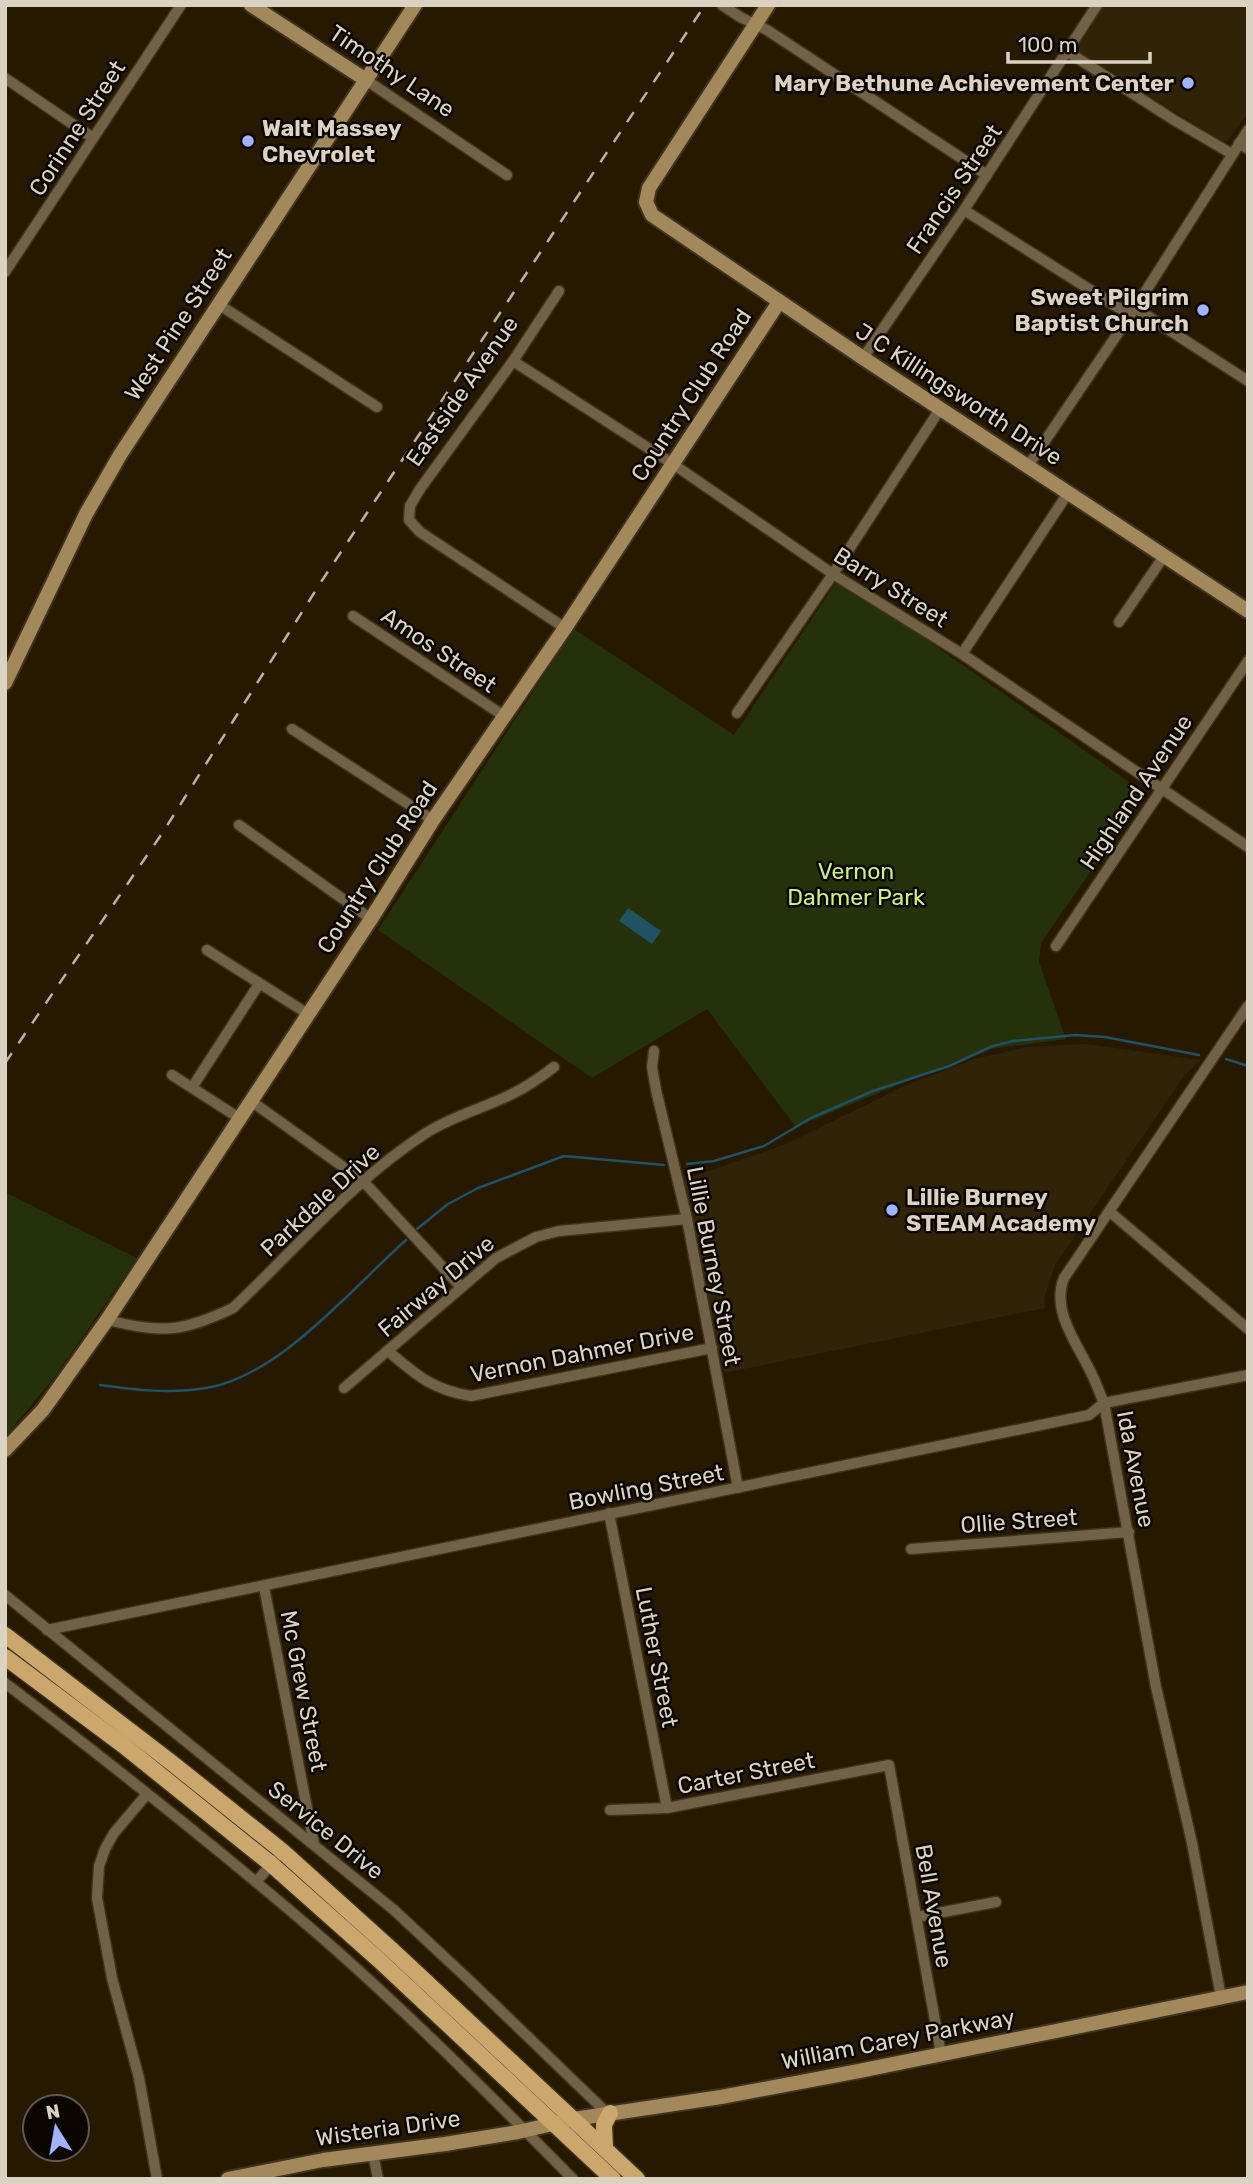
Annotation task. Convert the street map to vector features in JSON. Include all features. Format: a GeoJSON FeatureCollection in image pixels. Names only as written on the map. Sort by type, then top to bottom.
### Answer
{"type":"FeatureCollection","features":[{"type":"Feature","properties":{"kind":"main road"},"geometry":{"type":"LineString","coordinates":[[5,1635],[173,1763],[282,1851],[636,2179]]}},
{"type":"Feature","properties":{"kind":"main road"},"geometry":{"type":"LineString","coordinates":[[5,1657],[123,1745],[271,1864],[379,1960],[613,2179]]}},
{"type":"Feature","properties":{"kind":"main road"},"geometry":{"type":"LineString","coordinates":[[605,2148],[604,2125],[609,2113]]}},
{"type":"Feature","properties":{"kind":"street","name":"Corinne Street"},"geometry":{"type":"LineString","coordinates":[[5,272],[181,5]]}},
{"type":"Feature","properties":{"kind":"street","name":"Timothy Lane"},"geometry":{"type":"LineString","coordinates":[[251,5],[507,175]]}},
{"type":"Feature","properties":{"kind":"street","name":"West Pine Street"},"geometry":{"type":"LineString","coordinates":[[5,683],[86,514],[120,455],[415,5]]}},
{"type":"Feature","properties":{"kind":"street"},"geometry":{"type":"LineString","coordinates":[[722,5],[756,24],[987,175]]}},
{"type":"Feature","properties":{"kind":"street"},"geometry":{"type":"LineString","coordinates":[[756,24],[768,5]]}},
{"type":"Feature","properties":{"kind":"street","name":"Francis Street"},"geometry":{"type":"LineString","coordinates":[[863,358],[964,210],[1097,5]]}},
{"type":"Feature","properties":{"kind":"street","name":"J C Killingsworth Drive"},"geometry":{"type":"LineString","coordinates":[[756,24],[653,180],[646,195],[649,209],[658,220],[1248,611]]}},
{"type":"Feature","properties":{"kind":"street"},"geometry":{"type":"LineString","coordinates":[[1068,52],[1232,154]]}},
{"type":"Feature","properties":{"kind":"street"},"geometry":{"type":"LineString","coordinates":[[5,78],[93,138]]}},
{"type":"Feature","properties":{"kind":"street"},"geometry":{"type":"LineString","coordinates":[[1027,466],[1133,312],[1232,154],[1243,146],[1248,130]]}},
{"type":"Feature","properties":{"kind":"street"},"geometry":{"type":"LineString","coordinates":[[964,210],[1248,381]]}},
{"type":"Feature","properties":{"kind":"street","name":"Eastside Avenue"},"geometry":{"type":"LineString","coordinates":[[559,291],[513,361],[420,488],[410,506],[409,520],[420,532],[565,628]]}},
{"type":"Feature","properties":{"kind":"street","name":"Country Club Road"},"geometry":{"type":"LineString","coordinates":[[5,1450],[43,1410],[107,1320],[371,919],[433,820],[565,628],[779,302]]}},
{"type":"Feature","properties":{"kind":"street"},"geometry":{"type":"LineString","coordinates":[[218,304],[377,407]]}},
{"type":"Feature","properties":{"kind":"street","name":"Barry Street"},"geometry":{"type":"LineString","coordinates":[[513,361],[673,464],[833,574],[962,654],[1248,847]]}},
{"type":"Feature","properties":{"kind":"street"},"geometry":{"type":"LineString","coordinates":[[737,713],[833,574],[940,409]]}},
{"type":"Feature","properties":{"kind":"street"},"geometry":{"type":"LineString","coordinates":[[962,654],[1068,493]]}},
{"type":"Feature","properties":{"kind":"street"},"geometry":{"type":"LineString","coordinates":[[1119,622],[1164,556]]}},
{"type":"Feature","properties":{"kind":"street","name":"Amos Street"},"geometry":{"type":"LineString","coordinates":[[353,616],[504,716]]}},
{"type":"Feature","properties":{"kind":"street","name":"Highland Avenue"},"geometry":{"type":"LineString","coordinates":[[1056,946],[1248,661]]}},
{"type":"Feature","properties":{"kind":"street"},"geometry":{"type":"LineString","coordinates":[[292,729],[433,820]]}},
{"type":"Feature","properties":{"kind":"street"},"geometry":{"type":"LineString","coordinates":[[239,825],[371,919]]}},
{"type":"Feature","properties":{"kind":"street"},"geometry":{"type":"LineString","coordinates":[[207,950],[308,1014]]}},
{"type":"Feature","properties":{"kind":"street"},"geometry":{"type":"LineString","coordinates":[[193,1086],[259,984]]}},
{"type":"Feature","properties":{"kind":"street","name":"Ida Avenue"},"geometry":{"type":"LineString","coordinates":[[1222,1997],[1192,1843],[1156,1687],[1104,1403],[1066,1324],[1060,1299],[1064,1278],[1248,1006]]}},
{"type":"Feature","properties":{"kind":"street","name":"Lillie Burney Street"},"geometry":{"type":"LineString","coordinates":[[654,1051],[652,1067],[656,1090],[687,1219],[738,1488]]}},
{"type":"Feature","properties":{"kind":"street","name":"Parkdale Drive"},"geometry":{"type":"LineString","coordinates":[[107,1320],[163,1330],[208,1320],[233,1308],[363,1181],[426,1133],[450,1119],[512,1094],[554,1067]]}},
{"type":"Feature","properties":{"kind":"street"},"geometry":{"type":"LineString","coordinates":[[172,1075],[239,1118]]}},
{"type":"Feature","properties":{"kind":"street"},"geometry":{"type":"LineString","coordinates":[[251,1101],[363,1181],[461,1287]]}},
{"type":"Feature","properties":{"kind":"street"},"geometry":{"type":"LineString","coordinates":[[1110,1212],[1248,1329]]}},
{"type":"Feature","properties":{"kind":"street","name":"Fairway Drive"},"geometry":{"type":"LineString","coordinates":[[344,1388],[496,1258],[536,1237],[559,1231],[687,1219]]}},
{"type":"Feature","properties":{"kind":"street","name":"Vernon Dahmer Drive"},"geometry":{"type":"LineString","coordinates":[[388,1351],[424,1381],[456,1394],[471,1396],[712,1348]]}},
{"type":"Feature","properties":{"kind":"street","name":"Bowling Street"},"geometry":{"type":"LineString","coordinates":[[47,1630],[1089,1415],[1104,1403],[1248,1375]]}},
{"type":"Feature","properties":{"kind":"street","name":"Luther Street"},"geometry":{"type":"LineString","coordinates":[[609,1513],[667,1808]]}},
{"type":"Feature","properties":{"kind":"street","name":"Ollie Street"},"geometry":{"type":"LineString","coordinates":[[911,1549],[1129,1532]]}},
{"type":"Feature","properties":{"kind":"street","name":"Mc Grew Street"},"geometry":{"type":"LineString","coordinates":[[264,1587],[314,1844]]}},
{"type":"Feature","properties":{"kind":"street","name":"Service Drive"},"geometry":{"type":"LineString","coordinates":[[5,1595],[314,1844],[418,1932],[609,2113]]}},
{"type":"Feature","properties":{"kind":"street"},"geometry":{"type":"LineString","coordinates":[[5,1683],[256,1882],[337,1952],[526,2130],[573,2179]]}},
{"type":"Feature","properties":{"kind":"street","name":"Carter Street"},"geometry":{"type":"LineString","coordinates":[[610,1810],[667,1808],[889,1765]]}},
{"type":"Feature","properties":{"kind":"street","name":"Bell Avenue"},"geometry":{"type":"LineString","coordinates":[[889,1765],[941,2054]]}},
{"type":"Feature","properties":{"kind":"street"},"geometry":{"type":"LineString","coordinates":[[147,1794],[114,1833],[105,1849],[99,1866],[97,1898],[112,1978],[139,2078],[157,2179]]}},
{"type":"Feature","properties":{"kind":"street"},"geometry":{"type":"LineString","coordinates":[[256,1882],[282,1851]]}},
{"type":"Feature","properties":{"kind":"street"},"geometry":{"type":"LineString","coordinates":[[916,1917],[996,1902]]}},
{"type":"Feature","properties":{"kind":"street","name":"William Carey Parkway"},"geometry":{"type":"LineString","coordinates":[[555,2123],[721,2097],[1248,1992]]}},
{"type":"Feature","properties":{"kind":"street","name":"Wisteria Drive"},"geometry":{"type":"LineString","coordinates":[[228,2179],[323,2160],[444,2144],[555,2123]]}},
{"type":"Feature","properties":{"kind":"street"},"geometry":{"type":"LineString","coordinates":[[373,2153],[378,2179]]}},
{"type":"Feature","properties":{"kind":"shaded area","name":"Mary Bethune Achievement Center"},"geometry":{"type":"Polygon","coordinates":[[[1102,5],[1248,5],[1248,113],[1227,141],[1222,141],[1081,53],[1078,42],[1102,5]]]}},
{"type":"Feature","properties":{"kind":"shaded area","name":"Lillie Burney STEAM Academy"},"geometry":{"type":"Polygon","coordinates":[[[1088,1044],[1200,1060],[1184,1076],[1055,1265],[1044,1299],[1045,1308],[724,1373],[683,1180],[786,1144],[904,1086],[974,1059],[1027,1047],[1088,1044]]]}},
{"type":"Feature","properties":{"kind":"green space","name":"Vernon Dahmer Park"},"geometry":{"type":"Polygon","coordinates":[[[839,578],[1145,793],[1041,943],[1039,962],[1066,1039],[983,1050],[796,1127],[707,1009],[592,1078],[378,930],[574,629],[734,735],[839,578]]]}},
{"type":"Feature","properties":{"kind":"green space"},"geometry":{"type":"Polygon","coordinates":[[[5,1192],[137,1258],[57,1374],[5,1437],[5,1192]]]}},
{"type":"Feature","properties":{"kind":"water"},"geometry":{"type":"Polygon","coordinates":[[[628,908],[661,931],[652,944],[619,921],[628,908]]]}},
{"type":"Feature","properties":{"kind":"waterway"},"geometry":{"type":"LineString","coordinates":[[687,1164],[714,1161],[764,1146],[811,1118],[873,1091],[1013,1041],[1075,1035],[1105,1037],[1199,1055]]}},
{"type":"Feature","properties":{"kind":"waterway"},"geometry":{"type":"LineString","coordinates":[[1226,1059],[1248,1066]]}},
{"type":"Feature","properties":{"kind":"waterway"},"geometry":{"type":"LineString","coordinates":[[417,1229],[448,1204],[478,1188],[564,1156],[664,1165]]}},
{"type":"Feature","properties":{"kind":"waterway"},"geometry":{"type":"LineString","coordinates":[[100,1385],[179,1391],[206,1388],[234,1380],[261,1367],[314,1328],[406,1240]]}},
{"type":"Feature","properties":{"kind":"railway"},"geometry":{"type":"LineString","coordinates":[[5,1063],[163,832],[321,582],[705,5]]}},
{"type":"Feature","properties":{"kind":"place","name":"Mary Bethune Achievement Center"},"geometry":{"type":"Point","coordinates":[1188,83]}},
{"type":"Feature","properties":{"kind":"place","name":"Walt Massey Chevrolet"},"geometry":{"type":"Point","coordinates":[248,141]}},
{"type":"Feature","properties":{"kind":"place","name":"Sweet Pilgrim Baptist Church"},"geometry":{"type":"Point","coordinates":[1203,310]}},
{"type":"Feature","properties":{"kind":"place","name":"Lillie Burney STEAM Academy"},"geometry":{"type":"Point","coordinates":[892,1210]}}]}
